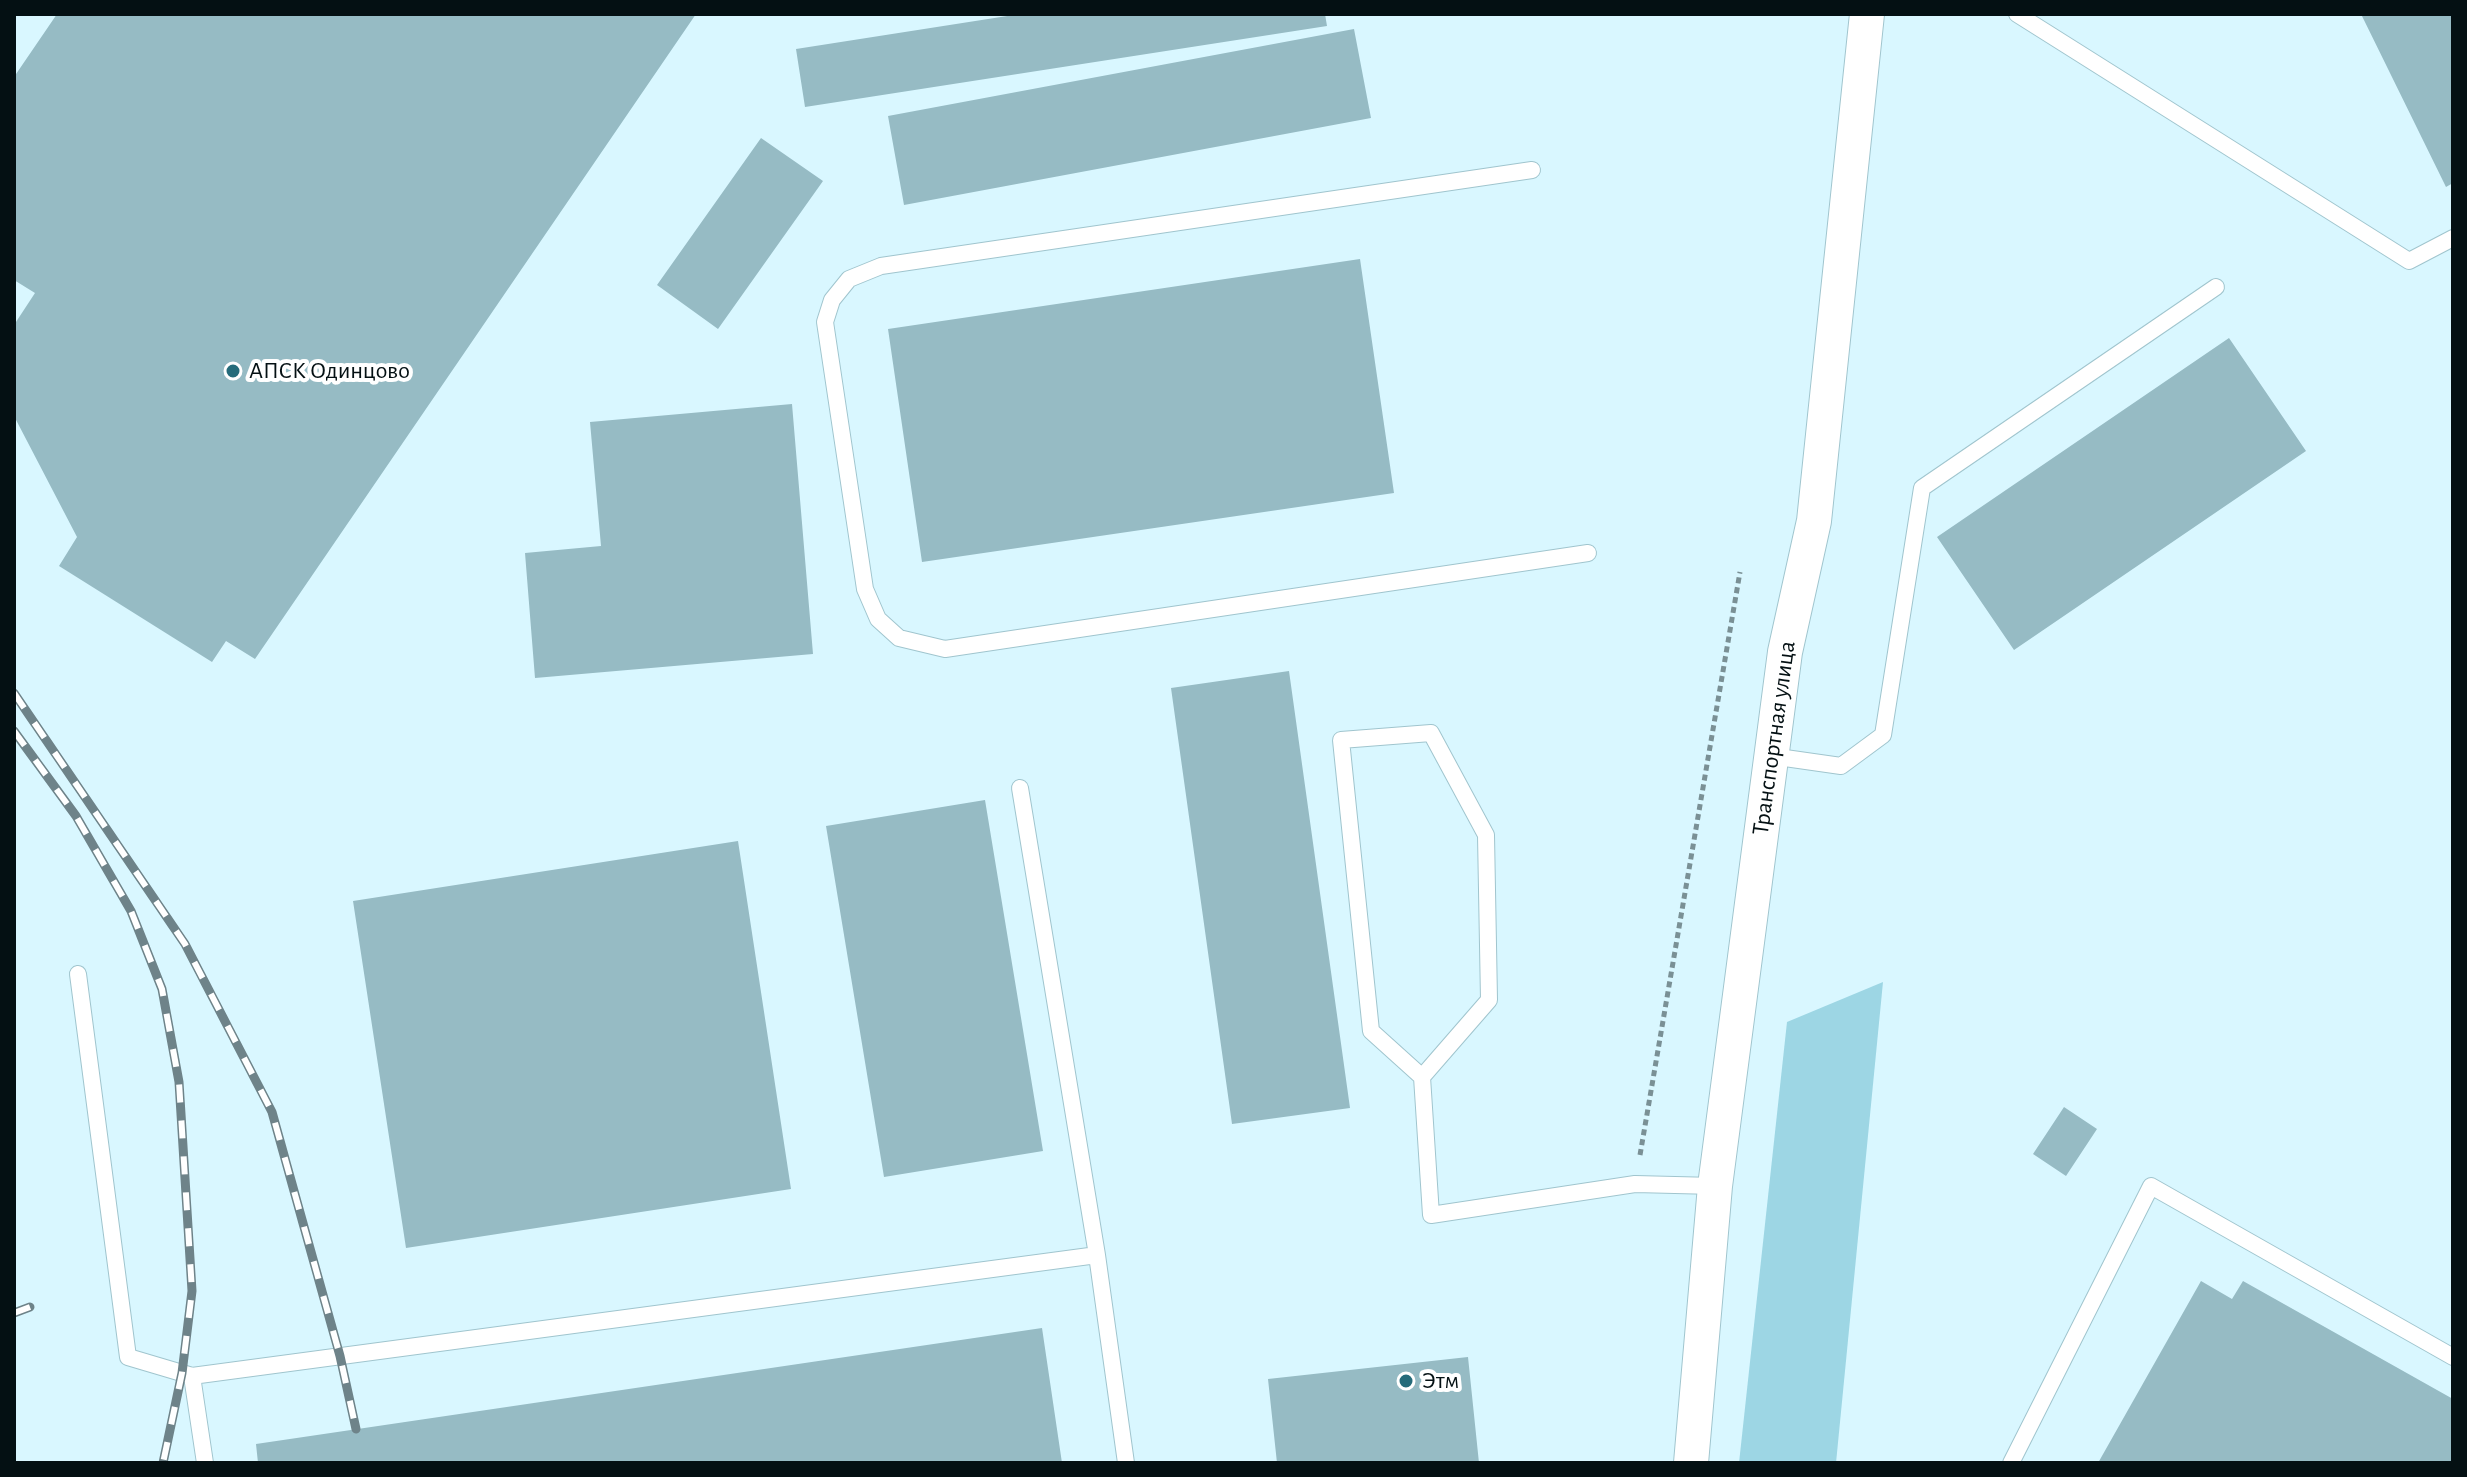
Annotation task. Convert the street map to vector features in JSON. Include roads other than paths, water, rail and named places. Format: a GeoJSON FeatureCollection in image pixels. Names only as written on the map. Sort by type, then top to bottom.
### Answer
{"type":"FeatureCollection","features":[{"type":"Feature","properties":{"kind":"street","name":"Транспортная улица"},"geometry":{"type":"LineString","coordinates":[[1691,1463],[1715,1186],[1785,652],[1814,521],[1867,14]]}},
{"type":"Feature","properties":{"kind":"lane"},"geometry":{"type":"LineString","coordinates":[[2017,14],[2409,261],[2453,238]]}},
{"type":"Feature","properties":{"kind":"lane"},"geometry":{"type":"LineString","coordinates":[[1532,170],[881,266],[849,279],[832,300],[825,322],[827,338],[865,589],[878,619],[899,638],[945,649],[1588,553]]}},
{"type":"Feature","properties":{"kind":"lane"},"geometry":{"type":"LineString","coordinates":[[1771,756],[1841,766],[1883,735],[1922,488],[2216,287]]}},
{"type":"Feature","properties":{"kind":"lane"},"geometry":{"type":"LineString","coordinates":[[1422,1077],[1489,1000],[1486,835],[1431,733],[1341,740],[1371,1031],[1422,1077],[1431,1215],[1635,1184],[1715,1186]]}},
{"type":"Feature","properties":{"kind":"lane"},"geometry":{"type":"LineString","coordinates":[[1020,788],[1097,1255],[1126,1463]]}},
{"type":"Feature","properties":{"kind":"lane"},"geometry":{"type":"LineString","coordinates":[[78,974],[128,1357],[192,1376],[1097,1255]]}},
{"type":"Feature","properties":{"kind":"lane"},"geometry":{"type":"LineString","coordinates":[[2011,1463],[2151,1186],[2453,1357]]}},
{"type":"Feature","properties":{"kind":"lane"},"geometry":{"type":"LineString","coordinates":[[192,1376],[205,1463]]}},
{"type":"Feature","properties":{"kind":"railway"},"geometry":{"type":"LineString","coordinates":[[14,693],[185,944],[272,1112],[340,1356],[356,1429]]}},
{"type":"Feature","properties":{"kind":"railway"},"geometry":{"type":"LineString","coordinates":[[14,731],[76,816],[131,911],[162,989],[179,1082],[192,1291],[182,1373],[163,1463]]}},
{"type":"Feature","properties":{"kind":"railway"},"geometry":{"type":"LineString","coordinates":[[14,1313],[30,1307]]}},
{"type":"Feature","properties":{"kind":"place","name":"АПСК Одинцово"},"geometry":{"type":"Point","coordinates":[233,371]}},
{"type":"Feature","properties":{"kind":"place","name":"Этм"},"geometry":{"type":"Point","coordinates":[1406,1381]}}]}
